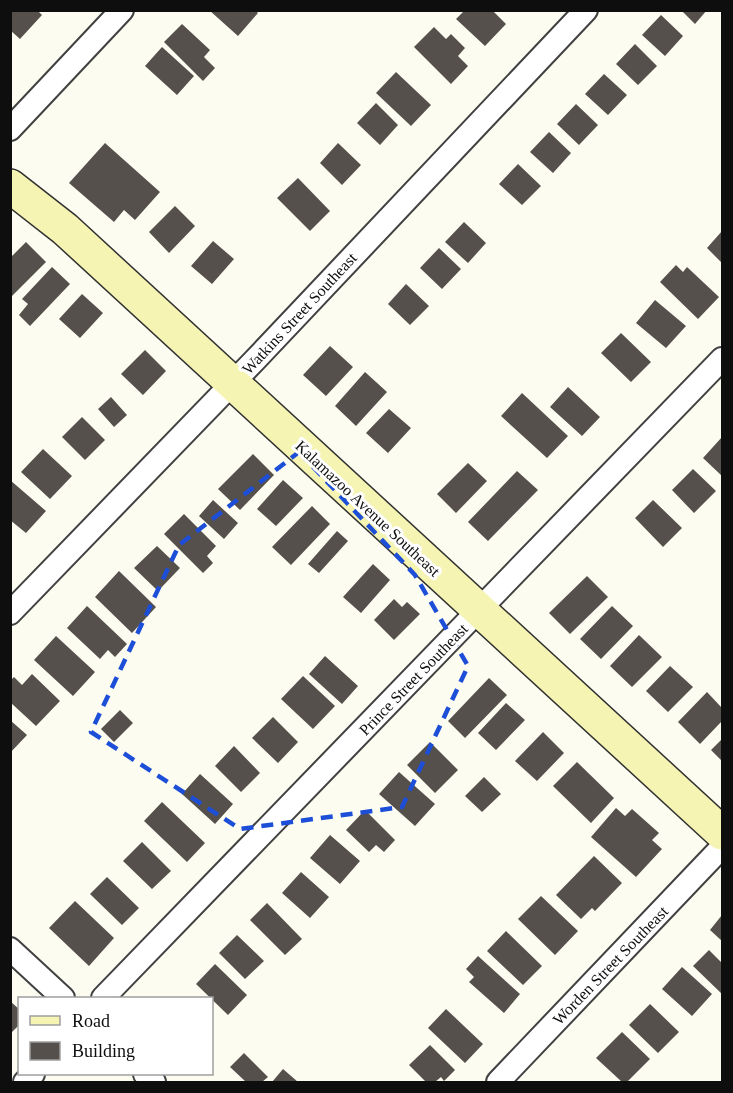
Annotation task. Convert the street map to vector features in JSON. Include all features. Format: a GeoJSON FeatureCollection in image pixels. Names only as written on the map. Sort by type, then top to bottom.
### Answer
{"type":"FeatureCollection","features":[{"type":"Feature","properties":{"kind":"street"},"geometry":{"type":"LineString","coordinates":[[10,129],[122,10]]}},
{"type":"Feature","properties":{"kind":"street","name":"Watkins Street Southeast"},"geometry":{"type":"LineString","coordinates":[[10,613],[233,383],[586,10]]}},
{"type":"Feature","properties":{"kind":"street","name":"Kalamazoo Avenue Southeast"},"geometry":{"type":"LineString","coordinates":[[10,186],[65,229],[723,833]]}},
{"type":"Feature","properties":{"kind":"street","name":"Prince Street Southeast"},"geometry":{"type":"LineString","coordinates":[[105,997],[723,359]]}},
{"type":"Feature","properties":{"kind":"street","name":"Worden Street Southeast"},"geometry":{"type":"LineString","coordinates":[[498,1083],[723,847]]}},
{"type":"Feature","properties":{"kind":"street"},"geometry":{"type":"LineString","coordinates":[[10,950],[61,997]]}},
{"type":"Feature","properties":{"kind":"highlighted area"},"geometry":{"type":"Polygon","coordinates":[[[299,452],[415,575],[468,666],[402,807],[240,829],[91,732],[179,545],[299,452]]]}},
{"type":"Feature","properties":{"kind":"building"},"geometry":{"type":"Polygon","coordinates":[[[10,10],[37,10],[42,15],[20,39],[10,30],[10,10]]]}},
{"type":"Feature","properties":{"kind":"building"},"geometry":{"type":"Polygon","coordinates":[[[209,10],[255,10],[258,13],[238,36],[209,10]]]}},
{"type":"Feature","properties":{"kind":"building"},"geometry":{"type":"Polygon","coordinates":[[[465,10],[492,10],[506,24],[485,46],[456,19],[465,10]]]}},
{"type":"Feature","properties":{"kind":"building"},"geometry":{"type":"Polygon","coordinates":[[[681,10],[707,10],[695,24],[681,10]]]}},
{"type":"Feature","properties":{"kind":"building"},"geometry":{"type":"Polygon","coordinates":[[[661,15],[683,36],[665,56],[642,35],[661,15]]]}},
{"type":"Feature","properties":{"kind":"building"},"geometry":{"type":"Polygon","coordinates":[[[182,24],[210,50],[204,57],[215,68],[203,81],[164,42],[182,24]]]}},
{"type":"Feature","properties":{"kind":"building"},"geometry":{"type":"Polygon","coordinates":[[[434,27],[446,39],[451,34],[465,48],[458,56],[468,66],[451,84],[414,47],[434,27]]]}},
{"type":"Feature","properties":{"kind":"building"},"geometry":{"type":"Polygon","coordinates":[[[635,44],[657,66],[638,85],[616,64],[635,44]]]}},
{"type":"Feature","properties":{"kind":"building"},"geometry":{"type":"Polygon","coordinates":[[[162,47],[194,76],[177,95],[145,66],[162,47]]]}},
{"type":"Feature","properties":{"kind":"building"},"geometry":{"type":"Polygon","coordinates":[[[396,72],[431,105],[411,126],[376,93],[396,72]]]}},
{"type":"Feature","properties":{"kind":"building"},"geometry":{"type":"Polygon","coordinates":[[[604,74],[627,95],[608,115],[585,94],[604,74]]]}},
{"type":"Feature","properties":{"kind":"building"},"geometry":{"type":"Polygon","coordinates":[[[376,103],[398,125],[380,145],[357,123],[376,103]]]}},
{"type":"Feature","properties":{"kind":"building"},"geometry":{"type":"Polygon","coordinates":[[[576,104],[598,125],[579,145],[557,124],[576,104]]]}},
{"type":"Feature","properties":{"kind":"building"},"geometry":{"type":"Polygon","coordinates":[[[549,132],[571,153],[553,173],[530,152],[549,132]]]}},
{"type":"Feature","properties":{"kind":"building"},"geometry":{"type":"Polygon","coordinates":[[[105,143],[160,192],[135,220],[124,210],[114,222],[69,183],[105,143]]]}},
{"type":"Feature","properties":{"kind":"building"},"geometry":{"type":"Polygon","coordinates":[[[338,143],[361,165],[342,185],[320,163],[338,143]]]}},
{"type":"Feature","properties":{"kind":"building"},"geometry":{"type":"Polygon","coordinates":[[[518,164],[541,186],[522,205],[499,184],[518,164]]]}},
{"type":"Feature","properties":{"kind":"building"},"geometry":{"type":"Polygon","coordinates":[[[298,178],[330,211],[310,231],[277,198],[298,178]]]}},
{"type":"Feature","properties":{"kind":"building"},"geometry":{"type":"Polygon","coordinates":[[[175,206],[195,226],[169,253],[149,232],[175,206]]]}},
{"type":"Feature","properties":{"kind":"building"},"geometry":{"type":"Polygon","coordinates":[[[464,222],[486,243],[468,263],[445,242],[464,222]]]}},
{"type":"Feature","properties":{"kind":"building"},"geometry":{"type":"Polygon","coordinates":[[[722,231],[722,263],[707,248],[722,231]]]}},
{"type":"Feature","properties":{"kind":"building"},"geometry":{"type":"Polygon","coordinates":[[[213,241],[234,259],[212,284],[191,266],[213,241]]]}},
{"type":"Feature","properties":{"kind":"building"},"geometry":{"type":"Polygon","coordinates":[[[26,242],[46,262],[10,298],[10,258],[26,242]]]}},
{"type":"Feature","properties":{"kind":"building"},"geometry":{"type":"Polygon","coordinates":[[[439,248],[461,269],[442,289],[420,268],[439,248]]]}},
{"type":"Feature","properties":{"kind":"building"},"geometry":{"type":"Polygon","coordinates":[[[676,265],[683,272],[687,267],[719,297],[698,319],[660,282],[676,265]]]}},
{"type":"Feature","properties":{"kind":"building"},"geometry":{"type":"Polygon","coordinates":[[[52,267],[70,284],[30,326],[19,315],[28,304],[22,299],[52,267]]]}},
{"type":"Feature","properties":{"kind":"building"},"geometry":{"type":"Polygon","coordinates":[[[406,284],[429,306],[410,325],[388,304],[406,284]]]}},
{"type":"Feature","properties":{"kind":"building"},"geometry":{"type":"Polygon","coordinates":[[[82,294],[103,313],[80,338],[59,319],[82,294]]]}},
{"type":"Feature","properties":{"kind":"building"},"geometry":{"type":"Polygon","coordinates":[[[655,300],[686,326],[666,348],[636,323],[655,300]]]}},
{"type":"Feature","properties":{"kind":"building"},"geometry":{"type":"Polygon","coordinates":[[[621,333],[651,362],[631,382],[601,353],[621,333]]]}},
{"type":"Feature","properties":{"kind":"building"},"geometry":{"type":"Polygon","coordinates":[[[330,346],[353,367],[326,396],[303,375],[330,346]]]}},
{"type":"Feature","properties":{"kind":"building"},"geometry":{"type":"Polygon","coordinates":[[[145,350],[166,371],[143,395],[121,374],[145,350]]]}},
{"type":"Feature","properties":{"kind":"building"},"geometry":{"type":"Polygon","coordinates":[[[365,372],[387,392],[356,426],[335,406],[365,372]]]}},
{"type":"Feature","properties":{"kind":"building"},"geometry":{"type":"Polygon","coordinates":[[[568,387],[600,417],[582,436],[550,407],[568,387]]]}},
{"type":"Feature","properties":{"kind":"building"},"geometry":{"type":"Polygon","coordinates":[[[522,393],[568,436],[547,458],[501,416],[522,393]]]}},
{"type":"Feature","properties":{"kind":"building"},"geometry":{"type":"Polygon","coordinates":[[[111,397],[127,415],[114,427],[98,409],[111,397]]]}},
{"type":"Feature","properties":{"kind":"building"},"geometry":{"type":"Polygon","coordinates":[[[389,409],[411,428],[388,453],[366,433],[389,409]]]}},
{"type":"Feature","properties":{"kind":"building"},"geometry":{"type":"Polygon","coordinates":[[[82,417],[105,440],[85,460],[62,437],[82,417]]]}},
{"type":"Feature","properties":{"kind":"building"},"geometry":{"type":"Polygon","coordinates":[[[722,437],[722,476],[703,458],[722,437]]]}},
{"type":"Feature","properties":{"kind":"building"},"geometry":{"type":"Polygon","coordinates":[[[43,449],[72,476],[50,499],[21,472],[43,449]]]}},
{"type":"Feature","properties":{"kind":"building"},"geometry":{"type":"Polygon","coordinates":[[[253,454],[274,475],[240,510],[218,489],[253,454]]]}},
{"type":"Feature","properties":{"kind":"building"},"geometry":{"type":"Polygon","coordinates":[[[468,463],[487,481],[456,513],[437,494],[468,463]]]}},
{"type":"Feature","properties":{"kind":"building"},"geometry":{"type":"Polygon","coordinates":[[[693,469],[716,491],[694,513],[672,490],[693,469]]]}},
{"type":"Feature","properties":{"kind":"building"},"geometry":{"type":"Polygon","coordinates":[[[517,471],[538,490],[488,541],[468,522],[517,471]]]}},
{"type":"Feature","properties":{"kind":"building"},"geometry":{"type":"Polygon","coordinates":[[[10,480],[46,511],[26,533],[10,520],[10,480]]]}},
{"type":"Feature","properties":{"kind":"building"},"geometry":{"type":"Polygon","coordinates":[[[283,480],[303,498],[276,526],[257,509],[283,480]]]}},
{"type":"Feature","properties":{"kind":"building"},"geometry":{"type":"Polygon","coordinates":[[[213,500],[238,523],[224,539],[199,516],[213,500]]]}},
{"type":"Feature","properties":{"kind":"building"},"geometry":{"type":"Polygon","coordinates":[[[653,500],[682,528],[663,547],[635,518],[653,500]]]}},
{"type":"Feature","properties":{"kind":"building"},"geometry":{"type":"Polygon","coordinates":[[[312,506],[330,524],[291,565],[272,547],[312,506]]]}},
{"type":"Feature","properties":{"kind":"building"},"geometry":{"type":"Polygon","coordinates":[[[184,514],[216,546],[207,556],[213,563],[203,573],[164,534],[184,514]]]}},
{"type":"Feature","properties":{"kind":"building"},"geometry":{"type":"Polygon","coordinates":[[[337,531],[348,541],[319,573],[308,564],[337,531]]]}},
{"type":"Feature","properties":{"kind":"building"},"geometry":{"type":"Polygon","coordinates":[[[157,546],[180,568],[158,591],[134,568],[157,546]]]}},
{"type":"Feature","properties":{"kind":"building"},"geometry":{"type":"Polygon","coordinates":[[[373,564],[390,580],[361,613],[343,597],[373,564]]]}},
{"type":"Feature","properties":{"kind":"building"},"geometry":{"type":"Polygon","coordinates":[[[119,571],[156,607],[132,633],[95,597],[119,571]]]}},
{"type":"Feature","properties":{"kind":"building"},"geometry":{"type":"Polygon","coordinates":[[[587,576],[608,597],[570,634],[549,613],[587,576]]]}},
{"type":"Feature","properties":{"kind":"building"},"geometry":{"type":"Polygon","coordinates":[[[394,599],[402,607],[407,602],[420,614],[394,640],[374,620],[394,599]]]}},
{"type":"Feature","properties":{"kind":"building"},"geometry":{"type":"Polygon","coordinates":[[[87,606],[127,644],[115,657],[108,650],[100,659],[67,628],[87,606]]]}},
{"type":"Feature","properties":{"kind":"building"},"geometry":{"type":"Polygon","coordinates":[[[612,606],[633,626],[601,659],[580,639],[612,606]]]}},
{"type":"Feature","properties":{"kind":"building"},"geometry":{"type":"Polygon","coordinates":[[[639,635],[662,657],[632,687],[610,666],[639,635]]]}},
{"type":"Feature","properties":{"kind":"building"},"geometry":{"type":"Polygon","coordinates":[[[56,636],[95,672],[73,696],[34,660],[56,636]]]}},
{"type":"Feature","properties":{"kind":"building"},"geometry":{"type":"Polygon","coordinates":[[[325,656],[358,686],[342,704],[309,674],[325,656]]]}},
{"type":"Feature","properties":{"kind":"building"},"geometry":{"type":"Polygon","coordinates":[[[670,666],[693,687],[668,712],[646,691],[670,666]]]}},
{"type":"Feature","properties":{"kind":"building"},"geometry":{"type":"Polygon","coordinates":[[[32,674],[60,701],[36,726],[10,702],[10,681],[14,677],[22,685],[32,674]]]}},
{"type":"Feature","properties":{"kind":"building"},"geometry":{"type":"Polygon","coordinates":[[[303,676],[335,706],[313,729],[281,699],[303,676]]]}},
{"type":"Feature","properties":{"kind":"building"},"geometry":{"type":"Polygon","coordinates":[[[489,678],[507,695],[465,738],[448,721],[489,678]]]}},
{"type":"Feature","properties":{"kind":"building"},"geometry":{"type":"Polygon","coordinates":[[[707,692],[722,708],[722,721],[700,744],[678,722],[707,692]]]}},
{"type":"Feature","properties":{"kind":"building"},"geometry":{"type":"Polygon","coordinates":[[[506,703],[525,720],[496,750],[478,733],[506,703]]]}},
{"type":"Feature","properties":{"kind":"building"},"geometry":{"type":"Polygon","coordinates":[[[120,710],[133,723],[114,742],[101,729],[120,710]]]}},
{"type":"Feature","properties":{"kind":"building"},"geometry":{"type":"Polygon","coordinates":[[[273,717],[298,742],[278,763],[252,738],[273,717]]]}},
{"type":"Feature","properties":{"kind":"building"},"geometry":{"type":"Polygon","coordinates":[[[10,720],[27,735],[10,753],[10,720]]]}},
{"type":"Feature","properties":{"kind":"building"},"geometry":{"type":"Polygon","coordinates":[[[543,732],[564,753],[537,781],[515,761],[543,732]]]}},
{"type":"Feature","properties":{"kind":"building"},"geometry":{"type":"Polygon","coordinates":[[[722,739],[722,761],[711,750],[722,739]]]}},
{"type":"Feature","properties":{"kind":"building"},"geometry":{"type":"Polygon","coordinates":[[[430,742],[458,770],[435,793],[407,765],[430,742]]]}},
{"type":"Feature","properties":{"kind":"building"},"geometry":{"type":"Polygon","coordinates":[[[234,746],[260,773],[241,792],[215,766],[234,746]]]}},
{"type":"Feature","properties":{"kind":"building"},"geometry":{"type":"Polygon","coordinates":[[[577,762],[614,798],[591,823],[553,786],[577,762]]]}},
{"type":"Feature","properties":{"kind":"building"},"geometry":{"type":"Polygon","coordinates":[[[399,772],[435,804],[415,826],[379,794],[399,772]]]}},
{"type":"Feature","properties":{"kind":"building"},"geometry":{"type":"Polygon","coordinates":[[[200,774],[233,804],[215,824],[182,794],[200,774]]]}},
{"type":"Feature","properties":{"kind":"building"},"geometry":{"type":"Polygon","coordinates":[[[484,777],[501,794],[482,812],[465,796],[484,777]]]}},
{"type":"Feature","properties":{"kind":"building"},"geometry":{"type":"Polygon","coordinates":[[[162,802],[205,843],[187,862],[144,821],[162,802]]]}},
{"type":"Feature","properties":{"kind":"building"},"geometry":{"type":"Polygon","coordinates":[[[616,808],[625,816],[632,809],[659,833],[652,840],[662,849],[636,877],[591,837],[616,808]]]}},
{"type":"Feature","properties":{"kind":"building"},"geometry":{"type":"Polygon","coordinates":[[[365,810],[395,840],[384,852],[376,845],[369,852],[346,830],[365,810]]]}},
{"type":"Feature","properties":{"kind":"building"},"geometry":{"type":"Polygon","coordinates":[[[330,835],[360,861],[340,884],[310,858],[330,835]]]}},
{"type":"Feature","properties":{"kind":"building"},"geometry":{"type":"Polygon","coordinates":[[[142,842],[171,871],[152,889],[123,861],[142,842]]]}},
{"type":"Feature","properties":{"kind":"building"},"geometry":{"type":"Polygon","coordinates":[[[594,856],[622,883],[595,911],[592,908],[581,919],[556,895],[594,856]]]}},
{"type":"Feature","properties":{"kind":"building"},"geometry":{"type":"Polygon","coordinates":[[[301,872],[329,897],[310,918],[282,893],[301,872]]]}},
{"type":"Feature","properties":{"kind":"building"},"geometry":{"type":"Polygon","coordinates":[[[107,877],[139,908],[122,925],[90,894],[107,877]]]}},
{"type":"Feature","properties":{"kind":"building"},"geometry":{"type":"Polygon","coordinates":[[[541,896],[578,931],[555,955],[518,919],[541,896]]]}},
{"type":"Feature","properties":{"kind":"building"},"geometry":{"type":"Polygon","coordinates":[[[75,901],[114,938],[89,966],[49,928],[75,901]]]}},
{"type":"Feature","properties":{"kind":"building"},"geometry":{"type":"Polygon","coordinates":[[[267,903],[302,939],[285,955],[250,920],[267,903]]]}},
{"type":"Feature","properties":{"kind":"building"},"geometry":{"type":"Polygon","coordinates":[[[722,915],[722,941],[710,930],[722,915]]]}},
{"type":"Feature","properties":{"kind":"building"},"geometry":{"type":"Polygon","coordinates":[[[506,931],[542,966],[523,985],[487,951],[506,931]]]}},
{"type":"Feature","properties":{"kind":"building"},"geometry":{"type":"Polygon","coordinates":[[[237,935],[264,961],[245,979],[219,953],[237,935]]]}},
{"type":"Feature","properties":{"kind":"building"},"geometry":{"type":"Polygon","coordinates":[[[709,950],[722,963],[722,994],[693,966],[709,950]]]}},
{"type":"Feature","properties":{"kind":"building"},"geometry":{"type":"Polygon","coordinates":[[[478,956],[520,994],[504,1013],[469,982],[474,977],[466,969],[478,956]]]}},
{"type":"Feature","properties":{"kind":"building"},"geometry":{"type":"Polygon","coordinates":[[[215,964],[247,995],[228,1015],[213,1000],[213,997],[209,997],[196,984],[215,964]]]}},
{"type":"Feature","properties":{"kind":"building"},"geometry":{"type":"Polygon","coordinates":[[[682,967],[712,994],[692,1016],[662,989],[682,967]]]}},
{"type":"Feature","properties":{"kind":"building"},"geometry":{"type":"Polygon","coordinates":[[[10,1001],[18,1008],[18,1026],[10,1034],[10,1001]]]}},
{"type":"Feature","properties":{"kind":"building"},"geometry":{"type":"Polygon","coordinates":[[[650,1004],[679,1032],[658,1053],[629,1025],[650,1004]]]}},
{"type":"Feature","properties":{"kind":"building"},"geometry":{"type":"Polygon","coordinates":[[[446,1009],[483,1044],[465,1063],[428,1028],[446,1009]]]}},
{"type":"Feature","properties":{"kind":"building"},"geometry":{"type":"Polygon","coordinates":[[[622,1032],[650,1059],[627,1082],[622,1082],[596,1058],[622,1032]]]}},
{"type":"Feature","properties":{"kind":"building"},"geometry":{"type":"Polygon","coordinates":[[[430,1045],[455,1070],[444,1081],[441,1077],[435,1082],[426,1082],[409,1065],[430,1045]]]}},
{"type":"Feature","properties":{"kind":"building"},"geometry":{"type":"Polygon","coordinates":[[[244,1053],[268,1077],[262,1082],[246,1082],[230,1067],[244,1053]]]}},
{"type":"Feature","properties":{"kind":"building"},"geometry":{"type":"Polygon","coordinates":[[[283,1069],[298,1082],[272,1082],[283,1069]]]}}]}
